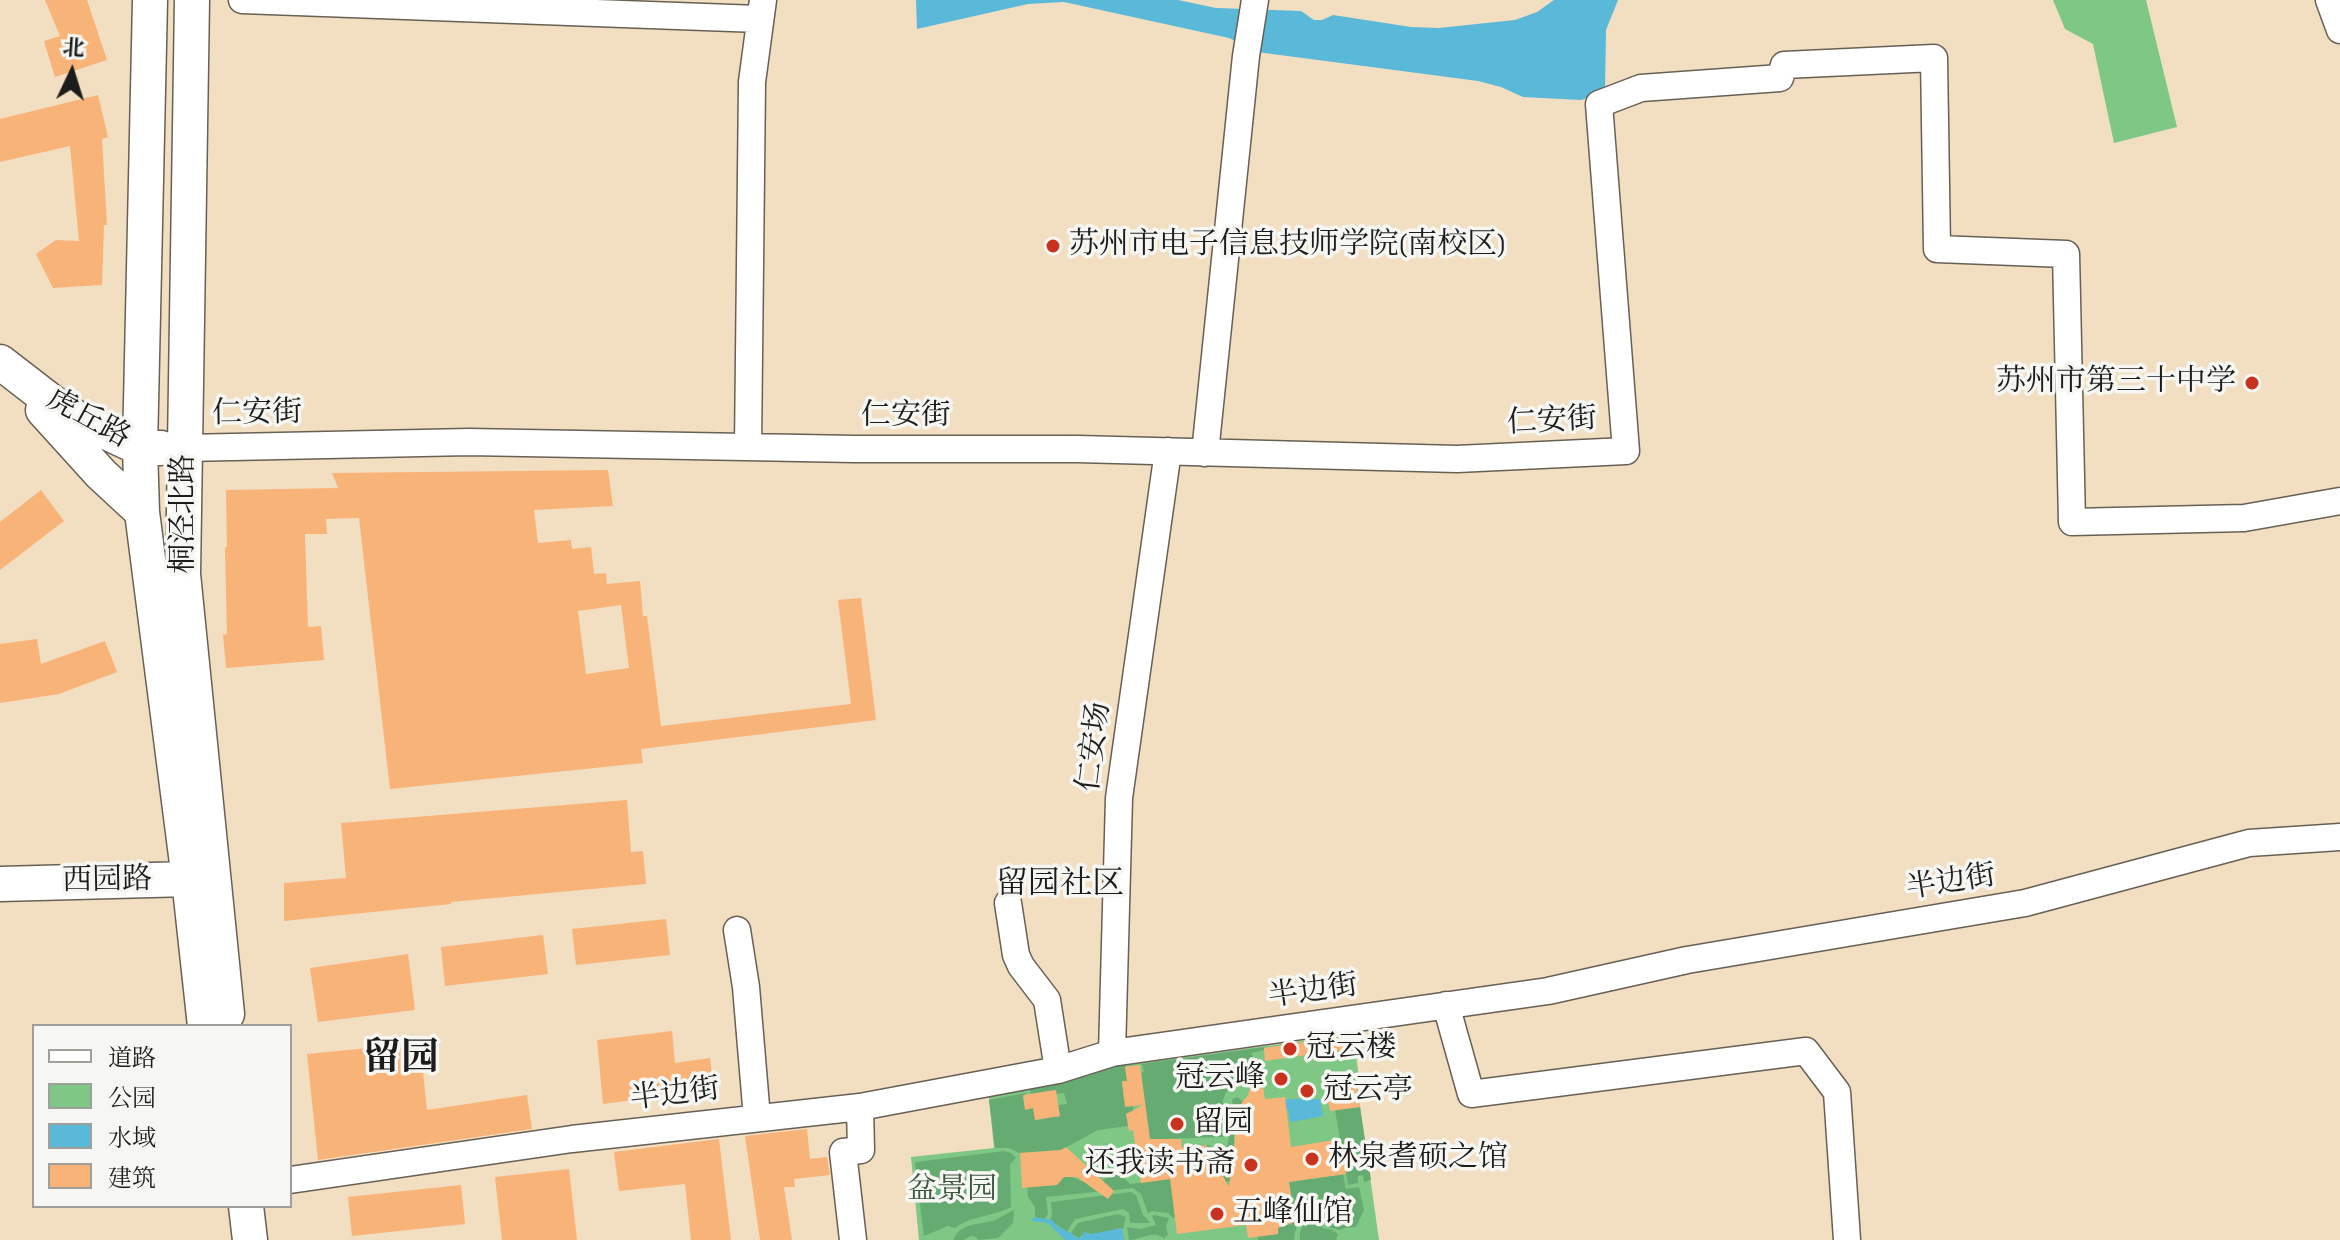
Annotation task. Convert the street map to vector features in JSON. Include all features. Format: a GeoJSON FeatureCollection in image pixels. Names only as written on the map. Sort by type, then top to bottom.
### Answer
{"type":"FeatureCollection","features":[{"type":"Feature","properties":{"kind":"main road","name":"桐泾北路"},"geometry":{"type":"LineString","coordinates":[[192,0],[183,574],[202,877],[205,1024]]}},
{"type":"Feature","properties":{"kind":"main road","name":"桐泾北路"},"geometry":{"type":"LineString","coordinates":[[151,2],[140,448],[142,512],[228,1024]]}},
{"type":"Feature","properties":{"kind":"main road","name":"虎丘路"},"geometry":{"type":"LineString","coordinates":[[0,362],[78,419],[140,448],[185,448]]}},
{"type":"Feature","properties":{"kind":"main road"},"geometry":{"type":"LineString","coordinates":[[0,362],[101,474],[142,512]]}},
{"type":"Feature","properties":{"kind":"main road","name":"西园路"},"geometry":{"type":"LineString","coordinates":[[0,884],[202,877]]}},
{"type":"Feature","properties":{"kind":"main road"},"geometry":{"type":"LineString","coordinates":[[224,1208],[229,1240]]}},
{"type":"Feature","properties":{"kind":"main road"},"geometry":{"type":"LineString","coordinates":[[246,1208],[250,1240]]}},
{"type":"Feature","properties":{"kind":"street"},"geometry":{"type":"LineString","coordinates":[[242,0],[761,9],[752,82],[748,447]]}},
{"type":"Feature","properties":{"kind":"street"},"geometry":{"type":"LineString","coordinates":[[1205,453],[1246,56],[1255,0]]}},
{"type":"Feature","properties":{"kind":"street"},"geometry":{"type":"LineString","coordinates":[[2329,0],[2340,30]]}},
{"type":"Feature","properties":{"kind":"street","name":"仁安街"},"geometry":{"type":"LineString","coordinates":[[185,448],[469,442],[1078,449],[1457,459],[1626,451],[1599,104],[1641,88],[1780,78],[1784,65],[1934,58],[1937,249],[2066,254],[2072,522],[2244,518],[2340,501]]}},
{"type":"Feature","properties":{"kind":"street","name":"仁安场"},"geometry":{"type":"LineString","coordinates":[[1112,1053],[1119,798],[1168,451]]}},
{"type":"Feature","properties":{"kind":"street","name":"半边街"},"geometry":{"type":"LineString","coordinates":[[292,1180],[572,1139],[860,1107],[1058,1070],[1112,1053],[1548,991],[1687,960],[2025,903],[2249,843],[2340,837]]}},
{"type":"Feature","properties":{"kind":"street"},"geometry":{"type":"LineString","coordinates":[[1008,903],[1016,955],[1047,1000],[1058,1070]]}},
{"type":"Feature","properties":{"kind":"street"},"geometry":{"type":"LineString","coordinates":[[737,930],[746,987],[757,1118]]}},
{"type":"Feature","properties":{"kind":"street"},"geometry":{"type":"LineString","coordinates":[[1446,1005],[1471,1094],[1806,1051],[1837,1092],[1847,1240]]}},
{"type":"Feature","properties":{"kind":"street"},"geometry":{"type":"LineString","coordinates":[[853,1240],[843,1152],[861,1150],[860,1107]]}},
{"type":"Feature","properties":{"kind":"green space"},"geometry":{"type":"Polygon","coordinates":[[[2053,0],[2146,0],[2177,127],[2114,143],[2093,44],[2065,29],[2053,0]]]}},
{"type":"Feature","properties":{"kind":"green space","name":"留园"},"geometry":{"type":"Polygon","coordinates":[[[1353,1034],[1360,1084],[1357,1085],[1379,1240],[919,1240],[911,1157],[994,1148],[988,1088],[1106,1068],[1353,1034]]]}},
{"type":"Feature","properties":{"kind":"green space"},"geometry":{"type":"Polygon","coordinates":[[[1264,1047],[1264,1050],[1252,1053],[1253,1077],[1236,1079],[1225,1095],[1223,1137],[1162,1139],[1150,1143],[1142,1064],[1264,1047]]]}},
{"type":"Feature","properties":{"kind":"green space","name":"盆景园"},"geometry":{"type":"Polygon","coordinates":[[[1125,1064],[1127,1081],[1122,1082],[1124,1099],[1132,1098],[1135,1125],[1098,1130],[1061,1150],[1020,1153],[1009,1148],[995,1148],[989,1100],[1026,1093],[1023,1098],[1025,1109],[1033,1108],[1035,1120],[1043,1119],[1051,1108],[1053,1117],[1059,1117],[1058,1105],[1067,1104],[1064,1093],[1056,1094],[1055,1090],[1031,1094],[1030,1087],[1125,1064]]]}},
{"type":"Feature","properties":{"kind":"green space"},"geometry":{"type":"Polygon","coordinates":[[[1237,1097],[1243,1102],[1234,1113],[1234,1145],[1227,1159],[1199,1165],[1184,1160],[1182,1148],[1190,1150],[1190,1147],[1208,1145],[1220,1151],[1227,1148],[1232,1119],[1228,1107],[1233,1106],[1232,1100],[1237,1097]]]}},
{"type":"Feature","properties":{"kind":"green space"},"geometry":{"type":"Polygon","coordinates":[[[1360,1107],[1371,1180],[1364,1182],[1363,1175],[1358,1176],[1358,1183],[1348,1185],[1335,1110],[1360,1107]]]}},
{"type":"Feature","properties":{"kind":"green space","name":"盆景园"},"geometry":{"type":"Polygon","coordinates":[[[1004,1151],[1016,1158],[1010,1164],[1011,1207],[924,1236],[916,1162],[1004,1151]]]}},
{"type":"Feature","properties":{"kind":"green space"},"geometry":{"type":"Polygon","coordinates":[[[1224,1165],[1232,1180],[1222,1183],[1173,1218],[1168,1213],[1148,1213],[1141,1194],[1133,1188],[1046,1197],[1048,1214],[1044,1220],[1035,1217],[1035,1207],[1028,1197],[1027,1180],[1046,1186],[1064,1177],[1093,1182],[1118,1172],[1130,1184],[1169,1179],[1198,1169],[1224,1165]]]}},
{"type":"Feature","properties":{"kind":"green space"},"geometry":{"type":"Polygon","coordinates":[[[1343,1174],[1346,1189],[1359,1187],[1364,1210],[1356,1227],[1340,1230],[1326,1226],[1324,1216],[1316,1211],[1319,1195],[1315,1194],[1311,1214],[1298,1224],[1294,1240],[1258,1240],[1257,1232],[1278,1234],[1278,1228],[1294,1222],[1289,1182],[1343,1174]]]}},
{"type":"Feature","properties":{"kind":"green space"},"geometry":{"type":"Polygon","coordinates":[[[1131,1192],[1136,1195],[1143,1215],[1150,1222],[1130,1223],[1129,1213],[1123,1209],[1075,1219],[1067,1232],[1050,1220],[1051,1202],[1131,1192]]]}},
{"type":"Feature","properties":{"kind":"green space"},"geometry":{"type":"Polygon","coordinates":[[[1014,1210],[1013,1223],[998,1238],[978,1240],[970,1236],[964,1240],[953,1240],[966,1227],[995,1220],[1014,1210]]]}},
{"type":"Feature","properties":{"kind":"green space"},"geometry":{"type":"Polygon","coordinates":[[[1118,1214],[1126,1217],[1123,1229],[1091,1234],[1085,1232],[1079,1238],[1071,1233],[1078,1223],[1118,1214]]]}},
{"type":"Feature","properties":{"kind":"green space"},"geometry":{"type":"Polygon","coordinates":[[[1154,1215],[1169,1218],[1165,1239],[1152,1235],[1129,1240],[1127,1227],[1140,1229],[1156,1225],[1154,1215]]]}},
{"type":"Feature","properties":{"kind":"green space"},"geometry":{"type":"Polygon","coordinates":[[[1318,1215],[1322,1228],[1338,1234],[1336,1240],[1300,1240],[1304,1224],[1318,1215]]]}},
{"type":"Feature","properties":{"kind":"water"},"geometry":{"type":"Polygon","coordinates":[[[916,0],[1178,0],[1216,8],[1301,11],[1314,20],[1333,15],[1411,27],[1439,28],[1515,20],[1537,12],[1554,0],[1618,0],[1606,30],[1605,92],[1581,100],[1523,97],[1478,81],[1257,52],[1229,38],[1064,2],[1028,4],[917,29],[916,0]]]}},
{"type":"Feature","properties":{"kind":"water"},"geometry":{"type":"Polygon","coordinates":[[[1287,1099],[1320,1099],[1323,1116],[1292,1122],[1288,1110],[1284,1110],[1287,1099]]]}},
{"type":"Feature","properties":{"kind":"water"},"geometry":{"type":"Polygon","coordinates":[[[1033,1217],[1052,1220],[1077,1238],[1081,1238],[1084,1232],[1091,1234],[1122,1228],[1124,1240],[1065,1240],[1048,1223],[1032,1221],[1033,1217]]]}},
{"type":"Feature","properties":{"kind":"building"},"geometry":{"type":"Polygon","coordinates":[[[45,0],[87,0],[107,60],[55,77],[44,41],[60,36],[45,0]]]}},
{"type":"Feature","properties":{"kind":"building"},"geometry":{"type":"Polygon","coordinates":[[[98,95],[108,137],[102,139],[107,225],[104,225],[102,285],[53,288],[36,254],[56,240],[79,241],[70,146],[0,162],[0,119],[98,95]]]}},
{"type":"Feature","properties":{"kind":"building"},"geometry":{"type":"Polygon","coordinates":[[[608,470],[613,506],[534,510],[538,543],[571,540],[572,549],[591,547],[594,574],[606,573],[607,584],[640,581],[661,726],[851,704],[838,600],[861,598],[876,720],[641,749],[643,763],[390,789],[359,518],[326,519],[327,534],[305,534],[308,627],[321,626],[324,660],[226,668],[223,635],[227,634],[226,490],[338,488],[332,473],[608,470]],[[621,605],[578,611],[586,674],[629,668],[621,605]]]}},
{"type":"Feature","properties":{"kind":"building"},"geometry":{"type":"Polygon","coordinates":[[[41,490],[64,521],[0,570],[0,522],[41,490]]]}},
{"type":"Feature","properties":{"kind":"building"},"geometry":{"type":"Polygon","coordinates":[[[37,639],[41,664],[105,641],[117,672],[59,694],[0,703],[0,644],[37,639]]]}},
{"type":"Feature","properties":{"kind":"building"},"geometry":{"type":"Polygon","coordinates":[[[627,800],[631,852],[643,851],[646,884],[284,921],[284,883],[346,878],[341,823],[627,800]]]}},
{"type":"Feature","properties":{"kind":"building"},"geometry":{"type":"Polygon","coordinates":[[[666,919],[670,955],[576,965],[572,929],[666,919]]]}},
{"type":"Feature","properties":{"kind":"building"},"geometry":{"type":"Polygon","coordinates":[[[543,935],[548,974],[445,986],[441,947],[543,935]]]}},
{"type":"Feature","properties":{"kind":"building"},"geometry":{"type":"Polygon","coordinates":[[[408,954],[415,1010],[318,1022],[310,968],[408,954]]]}},
{"type":"Feature","properties":{"kind":"building"},"geometry":{"type":"Polygon","coordinates":[[[672,1031],[675,1063],[710,1058],[714,1089],[603,1104],[597,1040],[672,1031]]]}},
{"type":"Feature","properties":{"kind":"building"},"geometry":{"type":"Polygon","coordinates":[[[1353,1035],[1355,1048],[1265,1061],[1264,1048],[1353,1035]]]}},
{"type":"Feature","properties":{"kind":"building"},"geometry":{"type":"Polygon","coordinates":[[[420,1043],[427,1110],[527,1095],[532,1129],[318,1160],[307,1054],[420,1043]]]}},
{"type":"Feature","properties":{"kind":"building"},"geometry":{"type":"Polygon","coordinates":[[[1140,1065],[1150,1139],[1181,1139],[1182,1148],[1206,1145],[1229,1187],[1235,1139],[1234,1113],[1248,1095],[1251,1083],[1263,1086],[1265,1099],[1285,1097],[1291,1147],[1340,1139],[1346,1174],[1289,1182],[1295,1222],[1278,1228],[1278,1234],[1248,1238],[1246,1225],[1177,1234],[1170,1179],[1141,1183],[1133,1130],[1129,1131],[1126,1114],[1143,1105],[1125,1107],[1122,1081],[1127,1081],[1125,1067],[1140,1065]]]}},
{"type":"Feature","properties":{"kind":"building","name":"冠云亭"},"geometry":{"type":"Polygon","coordinates":[[[1311,1084],[1317,1093],[1308,1099],[1298,1097],[1300,1086],[1311,1084]]]}},
{"type":"Feature","properties":{"kind":"building"},"geometry":{"type":"Polygon","coordinates":[[[1356,1086],[1360,1107],[1330,1111],[1325,1087],[1356,1086]]]}},
{"type":"Feature","properties":{"kind":"building"},"geometry":{"type":"Polygon","coordinates":[[[1056,1090],[1060,1116],[1035,1120],[1033,1108],[1025,1110],[1023,1095],[1056,1090]]]}},
{"type":"Feature","properties":{"kind":"building"},"geometry":{"type":"Polygon","coordinates":[[[807,1129],[810,1159],[827,1157],[830,1175],[794,1179],[795,1187],[784,1187],[792,1240],[760,1240],[745,1136],[807,1129]]]}},
{"type":"Feature","properties":{"kind":"building"},"geometry":{"type":"Polygon","coordinates":[[[719,1139],[731,1240],[691,1240],[685,1184],[619,1191],[614,1152],[719,1139]]]}},
{"type":"Feature","properties":{"kind":"building"},"geometry":{"type":"Polygon","coordinates":[[[1066,1147],[1114,1191],[1108,1199],[1077,1177],[1064,1177],[1057,1185],[1022,1188],[1020,1153],[1066,1147]]]}},
{"type":"Feature","properties":{"kind":"building"},"geometry":{"type":"Polygon","coordinates":[[[569,1169],[577,1240],[502,1240],[495,1177],[569,1169]]]}},
{"type":"Feature","properties":{"kind":"building"},"geometry":{"type":"Polygon","coordinates":[[[461,1185],[465,1224],[352,1236],[348,1197],[461,1185]]]}},
{"type":"Feature","properties":{"kind":"place","name":"苏州市电子信息技师学院(南校区)"},"geometry":{"type":"Point","coordinates":[1053,246]}},
{"type":"Feature","properties":{"kind":"place","name":"苏州市第三十中学"},"geometry":{"type":"Point","coordinates":[2252,383]}},
{"type":"Feature","properties":{"kind":"place","name":"冠云楼"},"geometry":{"type":"Point","coordinates":[1290,1049]}},
{"type":"Feature","properties":{"kind":"place","name":"冠云峰"},"geometry":{"type":"Point","coordinates":[1281,1079]}},
{"type":"Feature","properties":{"kind":"place","name":"冠云亭"},"geometry":{"type":"Point","coordinates":[1307,1091]}},
{"type":"Feature","properties":{"kind":"place","name":"留园"},"geometry":{"type":"Point","coordinates":[1177,1124]}},
{"type":"Feature","properties":{"kind":"place","name":"林泉耆硕之馆"},"geometry":{"type":"Point","coordinates":[1312,1159]}},
{"type":"Feature","properties":{"kind":"place","name":"还我读书斋"},"geometry":{"type":"Point","coordinates":[1251,1165]}},
{"type":"Feature","properties":{"kind":"place","name":"五峰仙馆"},"geometry":{"type":"Point","coordinates":[1217,1214]}},
{"type":"Feature","properties":{"kind":"district","name":"留园社区"},"geometry":{"type":"Point","coordinates":[1060,885]}},
{"type":"Feature","properties":{"kind":"district","name":"留园"},"geometry":{"type":"Point","coordinates":[401,1060]}}]}
